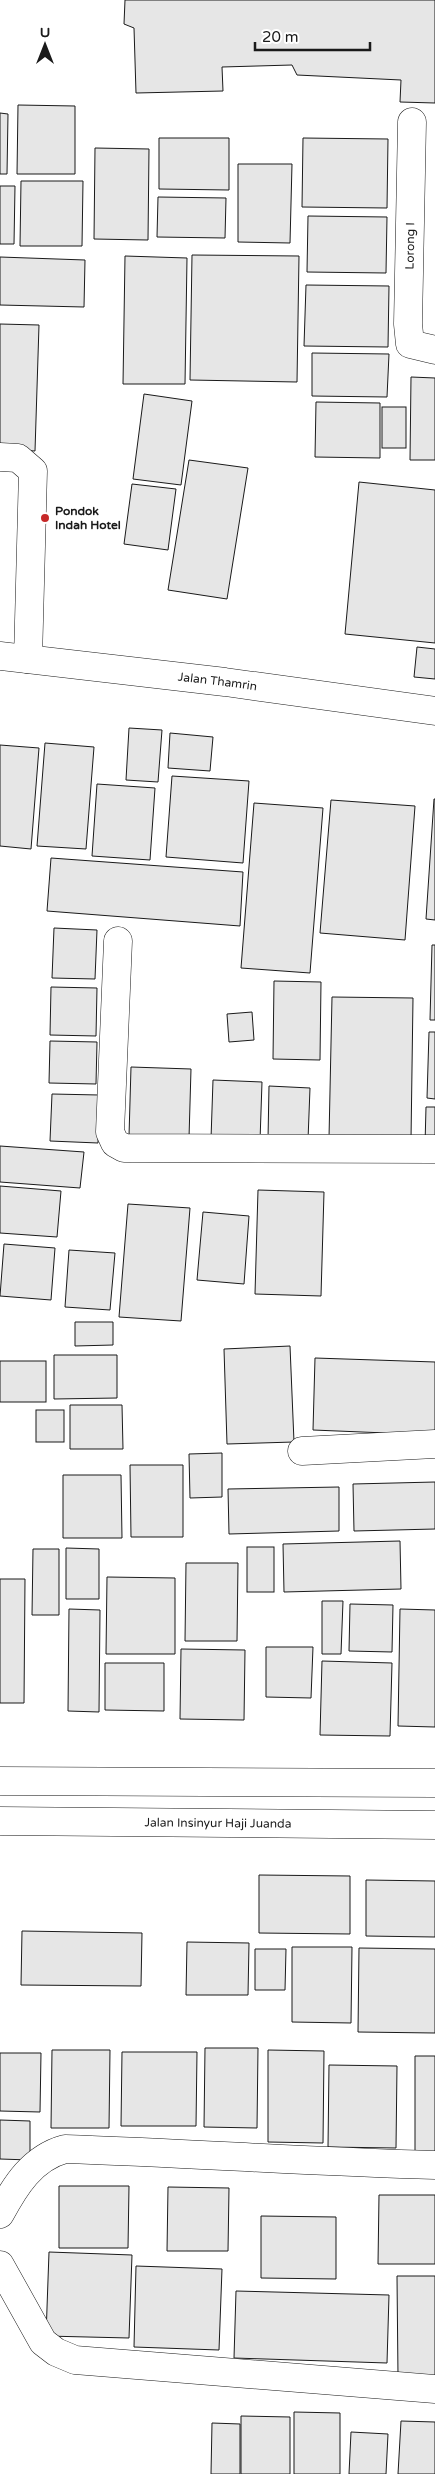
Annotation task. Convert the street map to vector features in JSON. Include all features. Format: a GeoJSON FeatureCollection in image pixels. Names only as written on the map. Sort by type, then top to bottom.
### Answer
{"type":"FeatureCollection","features":[{"type":"Feature","properties":{"kind":"street","name":"Lorong I"},"geometry":{"type":"LineString","coordinates":[[412,122],[408,324],[410,344],[435,350]]}},
{"type":"Feature","properties":{"kind":"street"},"geometry":{"type":"LineString","coordinates":[[0,456],[18,458],[33,471],[28,659]]}},
{"type":"Feature","properties":{"kind":"street","name":"Jalan Thamrin"},"geometry":{"type":"LineString","coordinates":[[0,656],[225,682],[435,711]]}},
{"type":"Feature","properties":{"kind":"street"},"geometry":{"type":"LineString","coordinates":[[118,941],[110,1132],[115,1143],[124,1148],[435,1149]]}},
{"type":"Feature","properties":{"kind":"street"},"geometry":{"type":"LineString","coordinates":[[302,1451],[435,1444]]}},
{"type":"Feature","properties":{"kind":"street"},"geometry":{"type":"LineString","coordinates":[[0,1780],[435,1783]]}},
{"type":"Feature","properties":{"kind":"street","name":"Jalan Insinyur Haji Juanda"},"geometry":{"type":"LineString","coordinates":[[0,1821],[435,1825]]}},
{"type":"Feature","properties":{"kind":"street"},"geometry":{"type":"LineString","coordinates":[[0,2214],[22,2179],[48,2153],[65,2149],[184,2153],[319,2162],[435,2165]]}},
{"type":"Feature","properties":{"kind":"street"},"geometry":{"type":"LineString","coordinates":[[0,2265],[43,2342],[56,2352],[75,2360],[435,2389]]}},
{"type":"Feature","properties":{"kind":"building"},"geometry":{"type":"Polygon","coordinates":[[[125,0],[435,0],[435,103],[400,102],[401,80],[297,75],[292,65],[222,67],[223,91],[136,93],[134,28],[124,24],[125,0]]]}},
{"type":"Feature","properties":{"kind":"building"},"geometry":{"type":"Polygon","coordinates":[[[18,105],[75,106],[75,174],[17,174],[18,105]]]}},
{"type":"Feature","properties":{"kind":"building"},"geometry":{"type":"Polygon","coordinates":[[[0,113],[8,114],[7,174],[0,174],[0,113]]]}},
{"type":"Feature","properties":{"kind":"building"},"geometry":{"type":"Polygon","coordinates":[[[159,138],[229,138],[229,190],[159,189],[159,138]]]}},
{"type":"Feature","properties":{"kind":"building"},"geometry":{"type":"Polygon","coordinates":[[[303,138],[388,139],[387,208],[302,207],[303,138]]]}},
{"type":"Feature","properties":{"kind":"building"},"geometry":{"type":"Polygon","coordinates":[[[95,148],[149,149],[148,240],[94,239],[95,148]]]}},
{"type":"Feature","properties":{"kind":"building"},"geometry":{"type":"Polygon","coordinates":[[[238,164],[292,164],[290,243],[238,242],[238,164]]]}},
{"type":"Feature","properties":{"kind":"building"},"geometry":{"type":"Polygon","coordinates":[[[21,181],[83,181],[82,246],[20,246],[21,181]]]}},
{"type":"Feature","properties":{"kind":"building"},"geometry":{"type":"Polygon","coordinates":[[[0,186],[15,186],[14,244],[0,244],[0,186]]]}},
{"type":"Feature","properties":{"kind":"building"},"geometry":{"type":"Polygon","coordinates":[[[158,197],[226,198],[225,238],[157,237],[158,197]]]}},
{"type":"Feature","properties":{"kind":"building"},"geometry":{"type":"Polygon","coordinates":[[[308,216],[387,217],[386,273],[307,272],[308,216]]]}},
{"type":"Feature","properties":{"kind":"building"},"geometry":{"type":"Polygon","coordinates":[[[192,255],[299,256],[297,382],[190,380],[192,255]]]}},
{"type":"Feature","properties":{"kind":"building"},"geometry":{"type":"Polygon","coordinates":[[[125,256],[187,258],[185,384],[123,384],[125,256]]]}},
{"type":"Feature","properties":{"kind":"building"},"geometry":{"type":"Polygon","coordinates":[[[0,257],[85,260],[84,307],[0,305],[0,257]]]}},
{"type":"Feature","properties":{"kind":"building"},"geometry":{"type":"Polygon","coordinates":[[[306,285],[389,286],[388,347],[304,346],[306,285]]]}},
{"type":"Feature","properties":{"kind":"building"},"geometry":{"type":"Polygon","coordinates":[[[0,324],[39,325],[35,451],[0,449],[0,324]]]}},
{"type":"Feature","properties":{"kind":"building"},"geometry":{"type":"Polygon","coordinates":[[[312,353],[389,354],[387,397],[312,396],[312,353]]]}},
{"type":"Feature","properties":{"kind":"building"},"geometry":{"type":"Polygon","coordinates":[[[411,377],[435,378],[435,460],[410,460],[411,377]]]}},
{"type":"Feature","properties":{"kind":"building"},"geometry":{"type":"Polygon","coordinates":[[[144,394],[192,401],[181,485],[133,479],[144,394]]]}},
{"type":"Feature","properties":{"kind":"building"},"geometry":{"type":"Polygon","coordinates":[[[316,402],[380,403],[380,458],[315,457],[316,402]]]}},
{"type":"Feature","properties":{"kind":"building"},"geometry":{"type":"Polygon","coordinates":[[[382,407],[406,407],[406,448],[382,448],[382,407]]]}},
{"type":"Feature","properties":{"kind":"building"},"geometry":{"type":"Polygon","coordinates":[[[189,460],[248,468],[227,599],[168,590],[189,460]]]}},
{"type":"Feature","properties":{"kind":"building"},"geometry":{"type":"Polygon","coordinates":[[[359,482],[435,490],[435,643],[345,634],[359,482]]]}},
{"type":"Feature","properties":{"kind":"building"},"geometry":{"type":"Polygon","coordinates":[[[132,484],[176,489],[168,550],[124,544],[132,484]]]}},
{"type":"Feature","properties":{"kind":"building"},"geometry":{"type":"Polygon","coordinates":[[[417,647],[435,649],[435,679],[414,677],[417,647]]]}},
{"type":"Feature","properties":{"kind":"building"},"geometry":{"type":"Polygon","coordinates":[[[129,728],[162,730],[158,782],[126,780],[129,728]]]}},
{"type":"Feature","properties":{"kind":"building"},"geometry":{"type":"Polygon","coordinates":[[[170,733],[213,737],[210,771],[168,768],[170,733]]]}},
{"type":"Feature","properties":{"kind":"building"},"geometry":{"type":"Polygon","coordinates":[[[45,743],[94,747],[86,849],[37,846],[45,743]]]}},
{"type":"Feature","properties":{"kind":"building"},"geometry":{"type":"Polygon","coordinates":[[[0,745],[39,748],[31,849],[0,846],[0,745]]]}},
{"type":"Feature","properties":{"kind":"building"},"geometry":{"type":"Polygon","coordinates":[[[172,776],[249,781],[243,863],[166,857],[172,776]]]}},
{"type":"Feature","properties":{"kind":"building"},"geometry":{"type":"Polygon","coordinates":[[[97,784],[155,788],[150,860],[92,856],[97,784]]]}},
{"type":"Feature","properties":{"kind":"building"},"geometry":{"type":"Polygon","coordinates":[[[435,799],[435,920],[426,919],[435,799]]]}},
{"type":"Feature","properties":{"kind":"building"},"geometry":{"type":"Polygon","coordinates":[[[331,800],[415,806],[405,940],[320,933],[331,800]]]}},
{"type":"Feature","properties":{"kind":"building"},"geometry":{"type":"Polygon","coordinates":[[[254,803],[323,808],[310,973],[241,968],[254,803]]]}},
{"type":"Feature","properties":{"kind":"building"},"geometry":{"type":"Polygon","coordinates":[[[51,858],[243,872],[240,926],[47,911],[51,858]]]}},
{"type":"Feature","properties":{"kind":"building"},"geometry":{"type":"Polygon","coordinates":[[[54,928],[97,930],[95,979],[52,978],[54,928]]]}},
{"type":"Feature","properties":{"kind":"building"},"geometry":{"type":"Polygon","coordinates":[[[432,945],[435,945],[435,1020],[430,1020],[432,945]]]}},
{"type":"Feature","properties":{"kind":"building"},"geometry":{"type":"Polygon","coordinates":[[[274,981],[321,982],[320,1060],[273,1059],[274,981]]]}},
{"type":"Feature","properties":{"kind":"building"},"geometry":{"type":"Polygon","coordinates":[[[51,987],[97,988],[96,1036],[50,1035],[51,987]]]}},
{"type":"Feature","properties":{"kind":"building"},"geometry":{"type":"Polygon","coordinates":[[[332,997],[413,998],[411,1140],[329,1138],[332,997]]]}},
{"type":"Feature","properties":{"kind":"building"},"geometry":{"type":"Polygon","coordinates":[[[252,1012],[254,1040],[229,1042],[227,1014],[252,1012]]]}},
{"type":"Feature","properties":{"kind":"building"},"geometry":{"type":"Polygon","coordinates":[[[429,1032],[435,1032],[435,1099],[427,1098],[429,1032]]]}},
{"type":"Feature","properties":{"kind":"building"},"geometry":{"type":"Polygon","coordinates":[[[50,1041],[97,1042],[96,1084],[49,1083],[50,1041]]]}},
{"type":"Feature","properties":{"kind":"building"},"geometry":{"type":"Polygon","coordinates":[[[131,1067],[191,1069],[189,1138],[129,1136],[131,1067]]]}},
{"type":"Feature","properties":{"kind":"building"},"geometry":{"type":"Polygon","coordinates":[[[213,1080],[262,1082],[260,1141],[211,1139],[213,1080]]]}},
{"type":"Feature","properties":{"kind":"building"},"geometry":{"type":"Polygon","coordinates":[[[269,1086],[310,1088],[308,1140],[268,1139],[269,1086]]]}},
{"type":"Feature","properties":{"kind":"building"},"geometry":{"type":"Polygon","coordinates":[[[52,1094],[99,1095],[98,1143],[50,1141],[52,1094]]]}},
{"type":"Feature","properties":{"kind":"building"},"geometry":{"type":"Polygon","coordinates":[[[426,1107],[435,1107],[435,1145],[425,1145],[426,1107]]]}},
{"type":"Feature","properties":{"kind":"building"},"geometry":{"type":"Polygon","coordinates":[[[0,1146],[84,1152],[80,1188],[0,1182],[0,1146]]]}},
{"type":"Feature","properties":{"kind":"building"},"geometry":{"type":"Polygon","coordinates":[[[0,1186],[61,1191],[57,1237],[0,1233],[0,1186]]]}},
{"type":"Feature","properties":{"kind":"building"},"geometry":{"type":"Polygon","coordinates":[[[258,1190],[324,1192],[321,1296],[255,1294],[258,1190]]]}},
{"type":"Feature","properties":{"kind":"building"},"geometry":{"type":"Polygon","coordinates":[[[128,1204],[190,1208],[181,1321],[119,1317],[128,1204]]]}},
{"type":"Feature","properties":{"kind":"building"},"geometry":{"type":"Polygon","coordinates":[[[203,1212],[249,1216],[244,1284],[197,1280],[203,1212]]]}},
{"type":"Feature","properties":{"kind":"building"},"geometry":{"type":"Polygon","coordinates":[[[4,1244],[55,1248],[51,1300],[0,1296],[4,1244]]]}},
{"type":"Feature","properties":{"kind":"building"},"geometry":{"type":"Polygon","coordinates":[[[69,1250],[115,1253],[110,1310],[65,1307],[69,1250]]]}},
{"type":"Feature","properties":{"kind":"building"},"geometry":{"type":"Polygon","coordinates":[[[75,1322],[113,1322],[113,1345],[75,1346],[75,1322]]]}},
{"type":"Feature","properties":{"kind":"building"},"geometry":{"type":"Polygon","coordinates":[[[290,1346],[294,1442],[227,1444],[224,1349],[290,1346]]]}},
{"type":"Feature","properties":{"kind":"building"},"geometry":{"type":"Polygon","coordinates":[[[54,1355],[117,1355],[117,1398],[54,1399],[54,1355]]]}},
{"type":"Feature","properties":{"kind":"building"},"geometry":{"type":"Polygon","coordinates":[[[315,1358],[435,1362],[435,1435],[313,1430],[315,1358]]]}},
{"type":"Feature","properties":{"kind":"building"},"geometry":{"type":"Polygon","coordinates":[[[0,1361],[46,1361],[46,1402],[0,1402],[0,1361]]]}},
{"type":"Feature","properties":{"kind":"building"},"geometry":{"type":"Polygon","coordinates":[[[70,1405],[122,1405],[123,1449],[70,1449],[70,1405]]]}},
{"type":"Feature","properties":{"kind":"building"},"geometry":{"type":"Polygon","coordinates":[[[36,1410],[64,1410],[64,1442],[36,1442],[36,1410]]]}},
{"type":"Feature","properties":{"kind":"building"},"geometry":{"type":"Polygon","coordinates":[[[222,1453],[222,1497],[190,1498],[189,1454],[222,1453]]]}},
{"type":"Feature","properties":{"kind":"building"},"geometry":{"type":"Polygon","coordinates":[[[130,1465],[183,1465],[183,1537],[131,1537],[130,1465]]]}},
{"type":"Feature","properties":{"kind":"building"},"geometry":{"type":"Polygon","coordinates":[[[63,1475],[121,1475],[122,1538],[63,1538],[63,1475]]]}},
{"type":"Feature","properties":{"kind":"building"},"geometry":{"type":"Polygon","coordinates":[[[435,1482],[435,1529],[354,1531],[353,1484],[435,1482]]]}},
{"type":"Feature","properties":{"kind":"building"},"geometry":{"type":"Polygon","coordinates":[[[339,1487],[339,1531],[229,1534],[228,1489],[339,1487]]]}},
{"type":"Feature","properties":{"kind":"building"},"geometry":{"type":"Polygon","coordinates":[[[400,1541],[401,1589],[284,1592],[283,1544],[400,1541]]]}},
{"type":"Feature","properties":{"kind":"building"},"geometry":{"type":"Polygon","coordinates":[[[247,1547],[274,1547],[274,1592],[247,1592],[247,1547]]]}},
{"type":"Feature","properties":{"kind":"building"},"geometry":{"type":"Polygon","coordinates":[[[66,1548],[99,1549],[99,1599],[66,1599],[66,1548]]]}},
{"type":"Feature","properties":{"kind":"building"},"geometry":{"type":"Polygon","coordinates":[[[33,1549],[59,1549],[59,1615],[32,1615],[33,1549]]]}},
{"type":"Feature","properties":{"kind":"building"},"geometry":{"type":"Polygon","coordinates":[[[186,1563],[238,1563],[237,1641],[185,1641],[186,1563]]]}},
{"type":"Feature","properties":{"kind":"building"},"geometry":{"type":"Polygon","coordinates":[[[107,1577],[175,1578],[175,1654],[106,1654],[107,1577]]]}},
{"type":"Feature","properties":{"kind":"building"},"geometry":{"type":"Polygon","coordinates":[[[0,1579],[25,1579],[24,1703],[0,1703],[0,1579]]]}},
{"type":"Feature","properties":{"kind":"building"},"geometry":{"type":"Polygon","coordinates":[[[322,1601],[343,1601],[341,1654],[322,1654],[322,1601]]]}},
{"type":"Feature","properties":{"kind":"building"},"geometry":{"type":"Polygon","coordinates":[[[350,1604],[393,1605],[392,1652],[349,1651],[350,1604]]]}},
{"type":"Feature","properties":{"kind":"building"},"geometry":{"type":"Polygon","coordinates":[[[69,1609],[100,1610],[99,1712],[68,1711],[69,1609]]]}},
{"type":"Feature","properties":{"kind":"building"},"geometry":{"type":"Polygon","coordinates":[[[400,1609],[435,1610],[435,1727],[398,1726],[400,1609]]]}},
{"type":"Feature","properties":{"kind":"building"},"geometry":{"type":"Polygon","coordinates":[[[266,1647],[313,1647],[311,1698],[266,1697],[266,1647]]]}},
{"type":"Feature","properties":{"kind":"building"},"geometry":{"type":"Polygon","coordinates":[[[181,1649],[245,1650],[244,1720],[180,1719],[181,1649]]]}},
{"type":"Feature","properties":{"kind":"building"},"geometry":{"type":"Polygon","coordinates":[[[322,1661],[392,1663],[390,1736],[320,1735],[322,1661]]]}},
{"type":"Feature","properties":{"kind":"building"},"geometry":{"type":"Polygon","coordinates":[[[105,1663],[164,1663],[164,1711],[105,1710],[105,1663]]]}},
{"type":"Feature","properties":{"kind":"building"},"geometry":{"type":"Polygon","coordinates":[[[259,1875],[350,1876],[350,1934],[259,1933],[259,1875]]]}},
{"type":"Feature","properties":{"kind":"building"},"geometry":{"type":"Polygon","coordinates":[[[366,1880],[435,1881],[435,1937],[366,1936],[366,1880]]]}},
{"type":"Feature","properties":{"kind":"building"},"geometry":{"type":"Polygon","coordinates":[[[22,1931],[142,1933],[141,1986],[21,1985],[22,1931]]]}},
{"type":"Feature","properties":{"kind":"building"},"geometry":{"type":"Polygon","coordinates":[[[187,1942],[249,1943],[248,1995],[186,1995],[187,1942]]]}},
{"type":"Feature","properties":{"kind":"building"},"geometry":{"type":"Polygon","coordinates":[[[292,1947],[352,1947],[351,2023],[292,2022],[292,1947]]]}},
{"type":"Feature","properties":{"kind":"building"},"geometry":{"type":"Polygon","coordinates":[[[359,1948],[435,1949],[435,2033],[358,2032],[359,1948]]]}},
{"type":"Feature","properties":{"kind":"building"},"geometry":{"type":"Polygon","coordinates":[[[255,1949],[286,1949],[285,1990],[255,1990],[255,1949]]]}},
{"type":"Feature","properties":{"kind":"building"},"geometry":{"type":"Polygon","coordinates":[[[205,2048],[258,2048],[257,2128],[204,2127],[205,2048]]]}},
{"type":"Feature","properties":{"kind":"building"},"geometry":{"type":"Polygon","coordinates":[[[52,2050],[110,2050],[109,2128],[51,2128],[52,2050]]]}},
{"type":"Feature","properties":{"kind":"building"},"geometry":{"type":"Polygon","coordinates":[[[268,2050],[324,2051],[323,2143],[268,2142],[268,2050]]]}},
{"type":"Feature","properties":{"kind":"building"},"geometry":{"type":"Polygon","coordinates":[[[122,2052],[197,2052],[196,2126],[121,2126],[122,2052]]]}},
{"type":"Feature","properties":{"kind":"building"},"geometry":{"type":"Polygon","coordinates":[[[0,2053],[41,2053],[40,2112],[0,2111],[0,2053]]]}},
{"type":"Feature","properties":{"kind":"building"},"geometry":{"type":"Polygon","coordinates":[[[415,2056],[435,2056],[435,2154],[415,2153],[415,2056]]]}},
{"type":"Feature","properties":{"kind":"building"},"geometry":{"type":"Polygon","coordinates":[[[329,2065],[397,2066],[396,2148],[328,2147],[329,2065]]]}},
{"type":"Feature","properties":{"kind":"building"},"geometry":{"type":"Polygon","coordinates":[[[0,2120],[30,2121],[30,2160],[0,2159],[0,2120]]]}},
{"type":"Feature","properties":{"kind":"building"},"geometry":{"type":"Polygon","coordinates":[[[59,2186],[129,2186],[128,2248],[59,2248],[59,2186]]]}},
{"type":"Feature","properties":{"kind":"building"},"geometry":{"type":"Polygon","coordinates":[[[168,2187],[229,2188],[228,2251],[167,2251],[168,2187]]]}},
{"type":"Feature","properties":{"kind":"building"},"geometry":{"type":"Polygon","coordinates":[[[379,2195],[435,2195],[435,2264],[378,2264],[379,2195]]]}},
{"type":"Feature","properties":{"kind":"building"},"geometry":{"type":"Polygon","coordinates":[[[261,2216],[336,2217],[336,2279],[261,2278],[261,2216]]]}},
{"type":"Feature","properties":{"kind":"building"},"geometry":{"type":"Polygon","coordinates":[[[49,2252],[132,2255],[129,2338],[46,2336],[49,2252]]]}},
{"type":"Feature","properties":{"kind":"building"},"geometry":{"type":"Polygon","coordinates":[[[136,2266],[222,2269],[219,2350],[134,2347],[136,2266]]]}},
{"type":"Feature","properties":{"kind":"building"},"geometry":{"type":"Polygon","coordinates":[[[397,2276],[435,2276],[435,2377],[398,2377],[397,2276]]]}},
{"type":"Feature","properties":{"kind":"building"},"geometry":{"type":"Polygon","coordinates":[[[236,2291],[389,2295],[387,2363],[234,2358],[236,2291]]]}},
{"type":"Feature","properties":{"kind":"building"},"geometry":{"type":"Polygon","coordinates":[[[294,2412],[340,2413],[340,2474],[294,2474],[294,2412]]]}},
{"type":"Feature","properties":{"kind":"building"},"geometry":{"type":"Polygon","coordinates":[[[241,2416],[290,2417],[290,2474],[241,2474],[241,2416]]]}},
{"type":"Feature","properties":{"kind":"building"},"geometry":{"type":"Polygon","coordinates":[[[401,2421],[435,2422],[435,2474],[398,2474],[401,2421]]]}},
{"type":"Feature","properties":{"kind":"building"},"geometry":{"type":"Polygon","coordinates":[[[212,2423],[240,2424],[240,2474],[211,2474],[212,2423]]]}},
{"type":"Feature","properties":{"kind":"building"},"geometry":{"type":"Polygon","coordinates":[[[351,2432],[388,2434],[386,2474],[349,2474],[351,2432]]]}},
{"type":"Feature","properties":{"kind":"place","name":"Pondok Indah Hotel"},"geometry":{"type":"Point","coordinates":[45,518]}}]}
